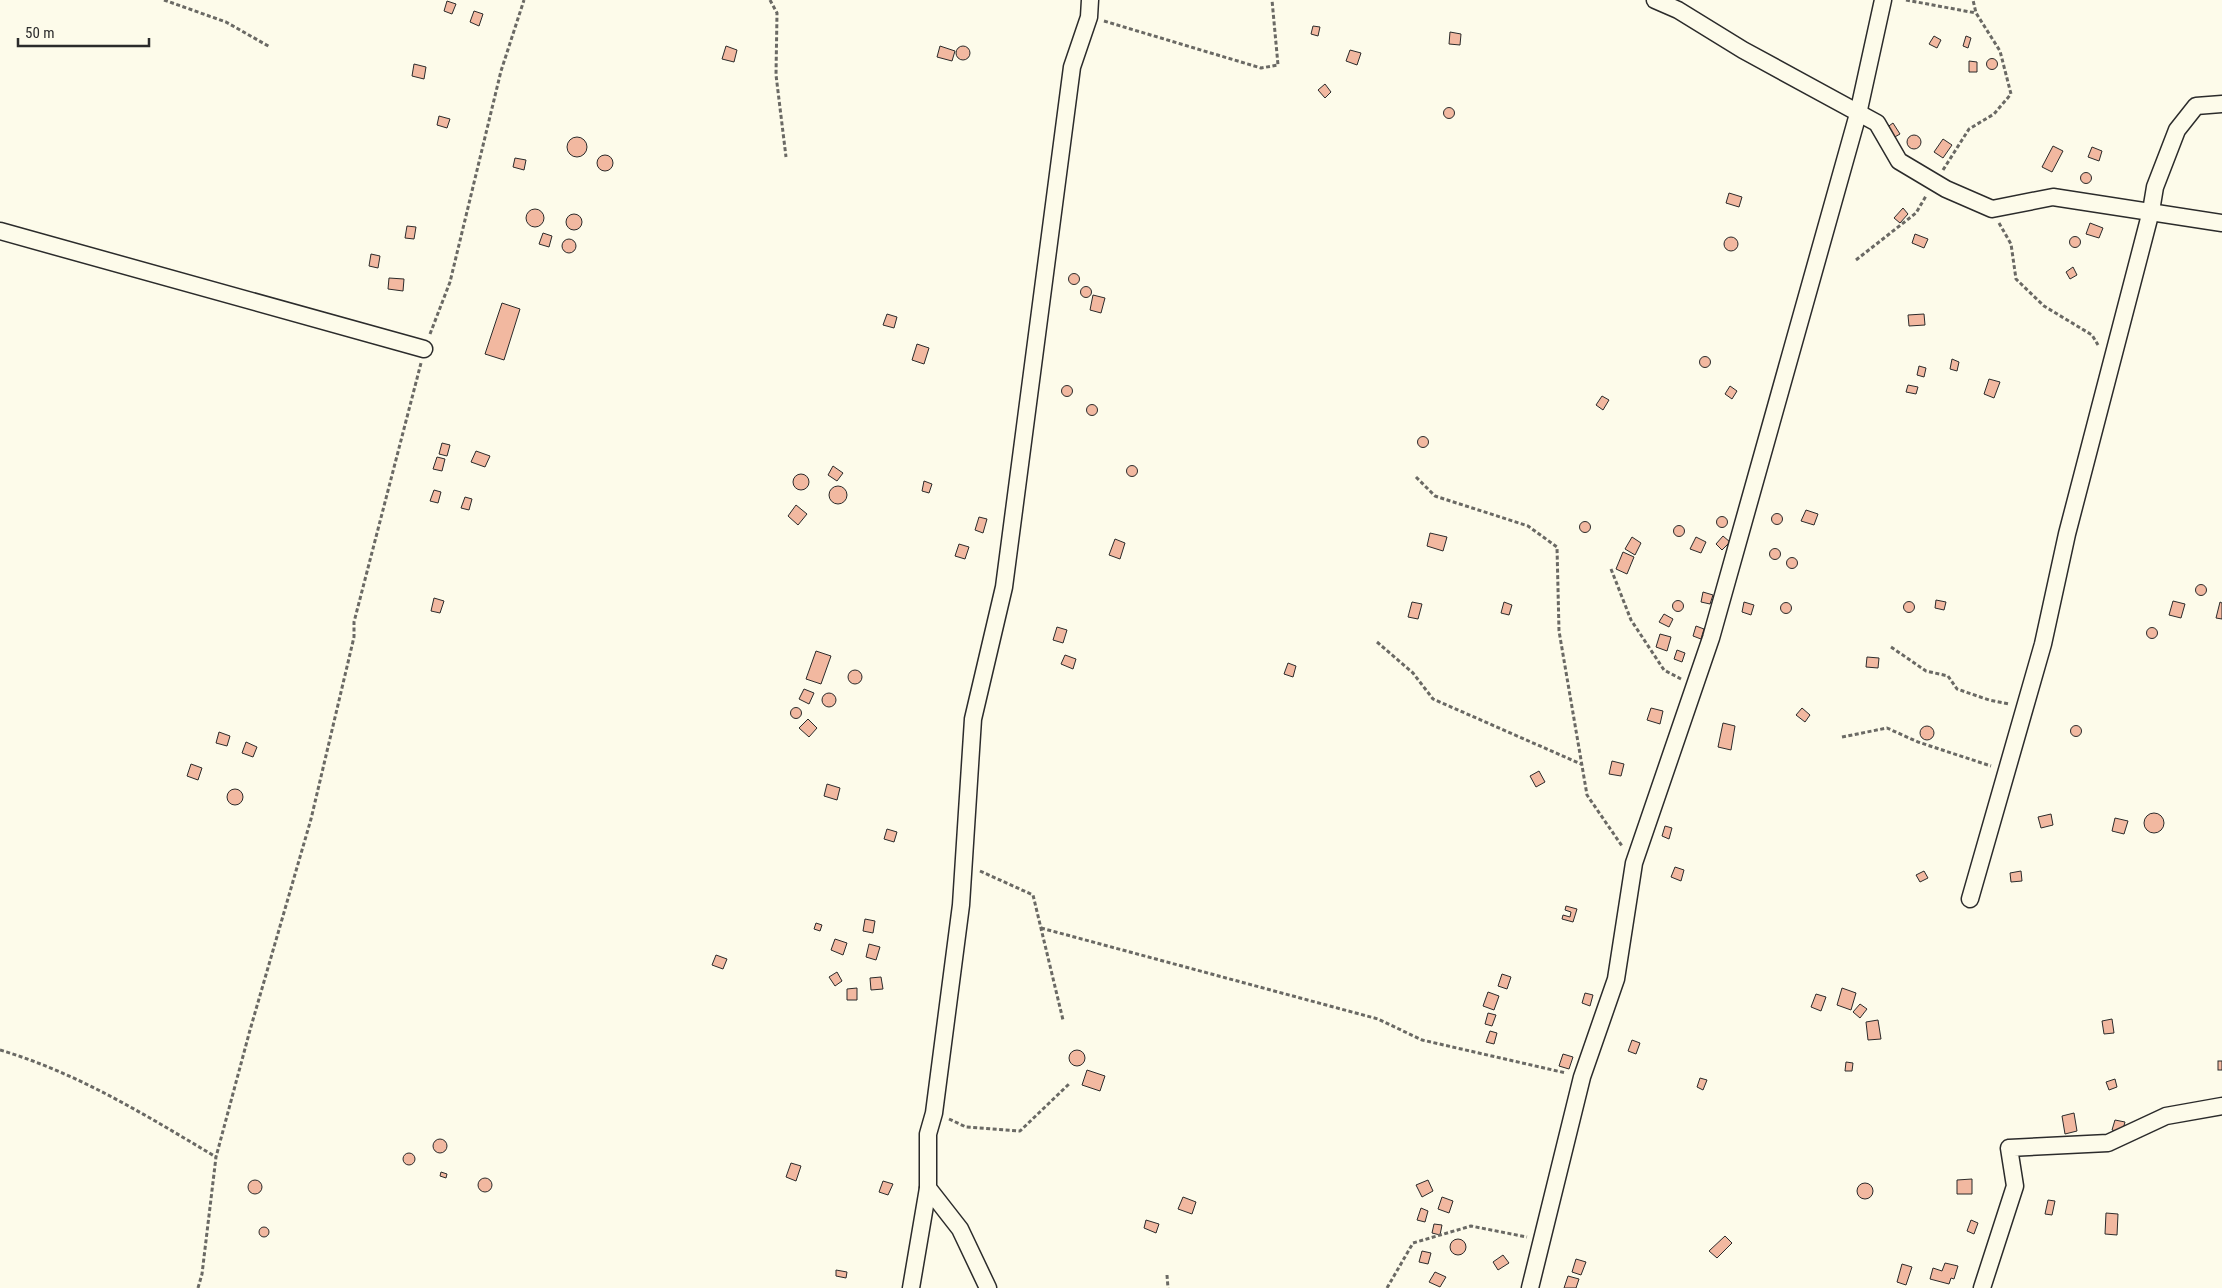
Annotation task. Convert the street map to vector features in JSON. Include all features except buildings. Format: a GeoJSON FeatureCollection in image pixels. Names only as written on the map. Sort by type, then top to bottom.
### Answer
{"type":"FeatureCollection","features":[{"type":"Feature","properties":{"kind":"street"},"geometry":{"type":"LineString","coordinates":[[911,1288],[928,1188],[928,1134],[934,1113],[961,905],[973,719],[1004,587],[1072,67],[1089,17],[1090,0]]}},
{"type":"Feature","properties":{"kind":"street"},"geometry":{"type":"LineString","coordinates":[[1655,0],[1678,10],[1743,50],[1877,124],[1899,162],[1935,182],[1992,209],[2053,197],[2222,222]]}},
{"type":"Feature","properties":{"kind":"street"},"geometry":{"type":"LineString","coordinates":[[1530,1288],[1582,1077],[1616,979],[1634,863],[1711,638],[1858,114],[1883,0]]}},
{"type":"Feature","properties":{"kind":"street"},"geometry":{"type":"LineString","coordinates":[[1970,899],[2043,644],[2067,534],[2151,211],[2155,187],[2177,130],[2196,106],[2222,104]]}},
{"type":"Feature","properties":{"kind":"street"},"geometry":{"type":"LineString","coordinates":[[0,231],[424,349]]}},
{"type":"Feature","properties":{"kind":"street"},"geometry":{"type":"LineString","coordinates":[[1982,1288],[2015,1186],[2009,1148],[2108,1143],[2166,1116],[2222,1106]]}},
{"type":"Feature","properties":{"kind":"street"},"geometry":{"type":"LineString","coordinates":[[928,1188],[960,1229],[988,1288]]}},
{"type":"Feature","properties":{"kind":"path"},"geometry":{"type":"LineString","coordinates":[[164,0],[226,22],[270,47]]}},
{"type":"Feature","properties":{"kind":"path"},"geometry":{"type":"LineString","coordinates":[[198,1288],[202,1274],[216,1157],[250,1030],[312,819],[354,638],[354,622],[424,349],[450,282],[501,72],[524,0]]}},
{"type":"Feature","properties":{"kind":"path"},"geometry":{"type":"LineString","coordinates":[[770,0],[777,13],[776,75],[786,157]]}},
{"type":"Feature","properties":{"kind":"path"},"geometry":{"type":"LineString","coordinates":[[1089,17],[1261,68],[1278,65],[1272,0]]}},
{"type":"Feature","properties":{"kind":"path"},"geometry":{"type":"LineString","coordinates":[[1906,0],[1976,13]]}},
{"type":"Feature","properties":{"kind":"path"},"geometry":{"type":"LineString","coordinates":[[1856,260],[1916,214],[1969,129],[1994,114],[2011,94],[2000,51],[1976,13],[1973,0]]}},
{"type":"Feature","properties":{"kind":"path"},"geometry":{"type":"LineString","coordinates":[[1992,209],[2011,244],[2016,280],[2044,306],[2092,335],[2111,364]]}},
{"type":"Feature","properties":{"kind":"path"},"geometry":{"type":"LineString","coordinates":[[1416,478],[1435,496],[1528,526],[1557,547],[1559,631],[1587,795],[1634,863]]}},
{"type":"Feature","properties":{"kind":"path"},"geometry":{"type":"LineString","coordinates":[[1611,569],[1631,620],[1664,670],[1694,687]]}},
{"type":"Feature","properties":{"kind":"path"},"geometry":{"type":"LineString","coordinates":[[1377,642],[1413,673],[1433,699],[1582,764]]}},
{"type":"Feature","properties":{"kind":"path"},"geometry":{"type":"LineString","coordinates":[[1891,647],[1926,671],[1948,676],[1956,689],[1989,700],[2025,706]]}},
{"type":"Feature","properties":{"kind":"path"},"geometry":{"type":"LineString","coordinates":[[1842,737],[1888,728],[1918,742],[2006,771]]}},
{"type":"Feature","properties":{"kind":"path"},"geometry":{"type":"LineString","coordinates":[[963,863],[1033,894],[1063,1020]]}},
{"type":"Feature","properties":{"kind":"path"},"geometry":{"type":"LineString","coordinates":[[1041,928],[1378,1019],[1422,1040],[1582,1077]]}},
{"type":"Feature","properties":{"kind":"path"},"geometry":{"type":"LineString","coordinates":[[0,1050],[34,1060],[123,1102],[216,1157]]}},
{"type":"Feature","properties":{"kind":"path"},"geometry":{"type":"LineString","coordinates":[[934,1113],[966,1127],[1020,1131],[1069,1084]]}},
{"type":"Feature","properties":{"kind":"path"},"geometry":{"type":"LineString","coordinates":[[1387,1288],[1413,1243],[1471,1226],[1541,1240]]}},
{"type":"Feature","properties":{"kind":"path"},"geometry":{"type":"LineString","coordinates":[[1167,1275],[1168,1288]]}}]}
